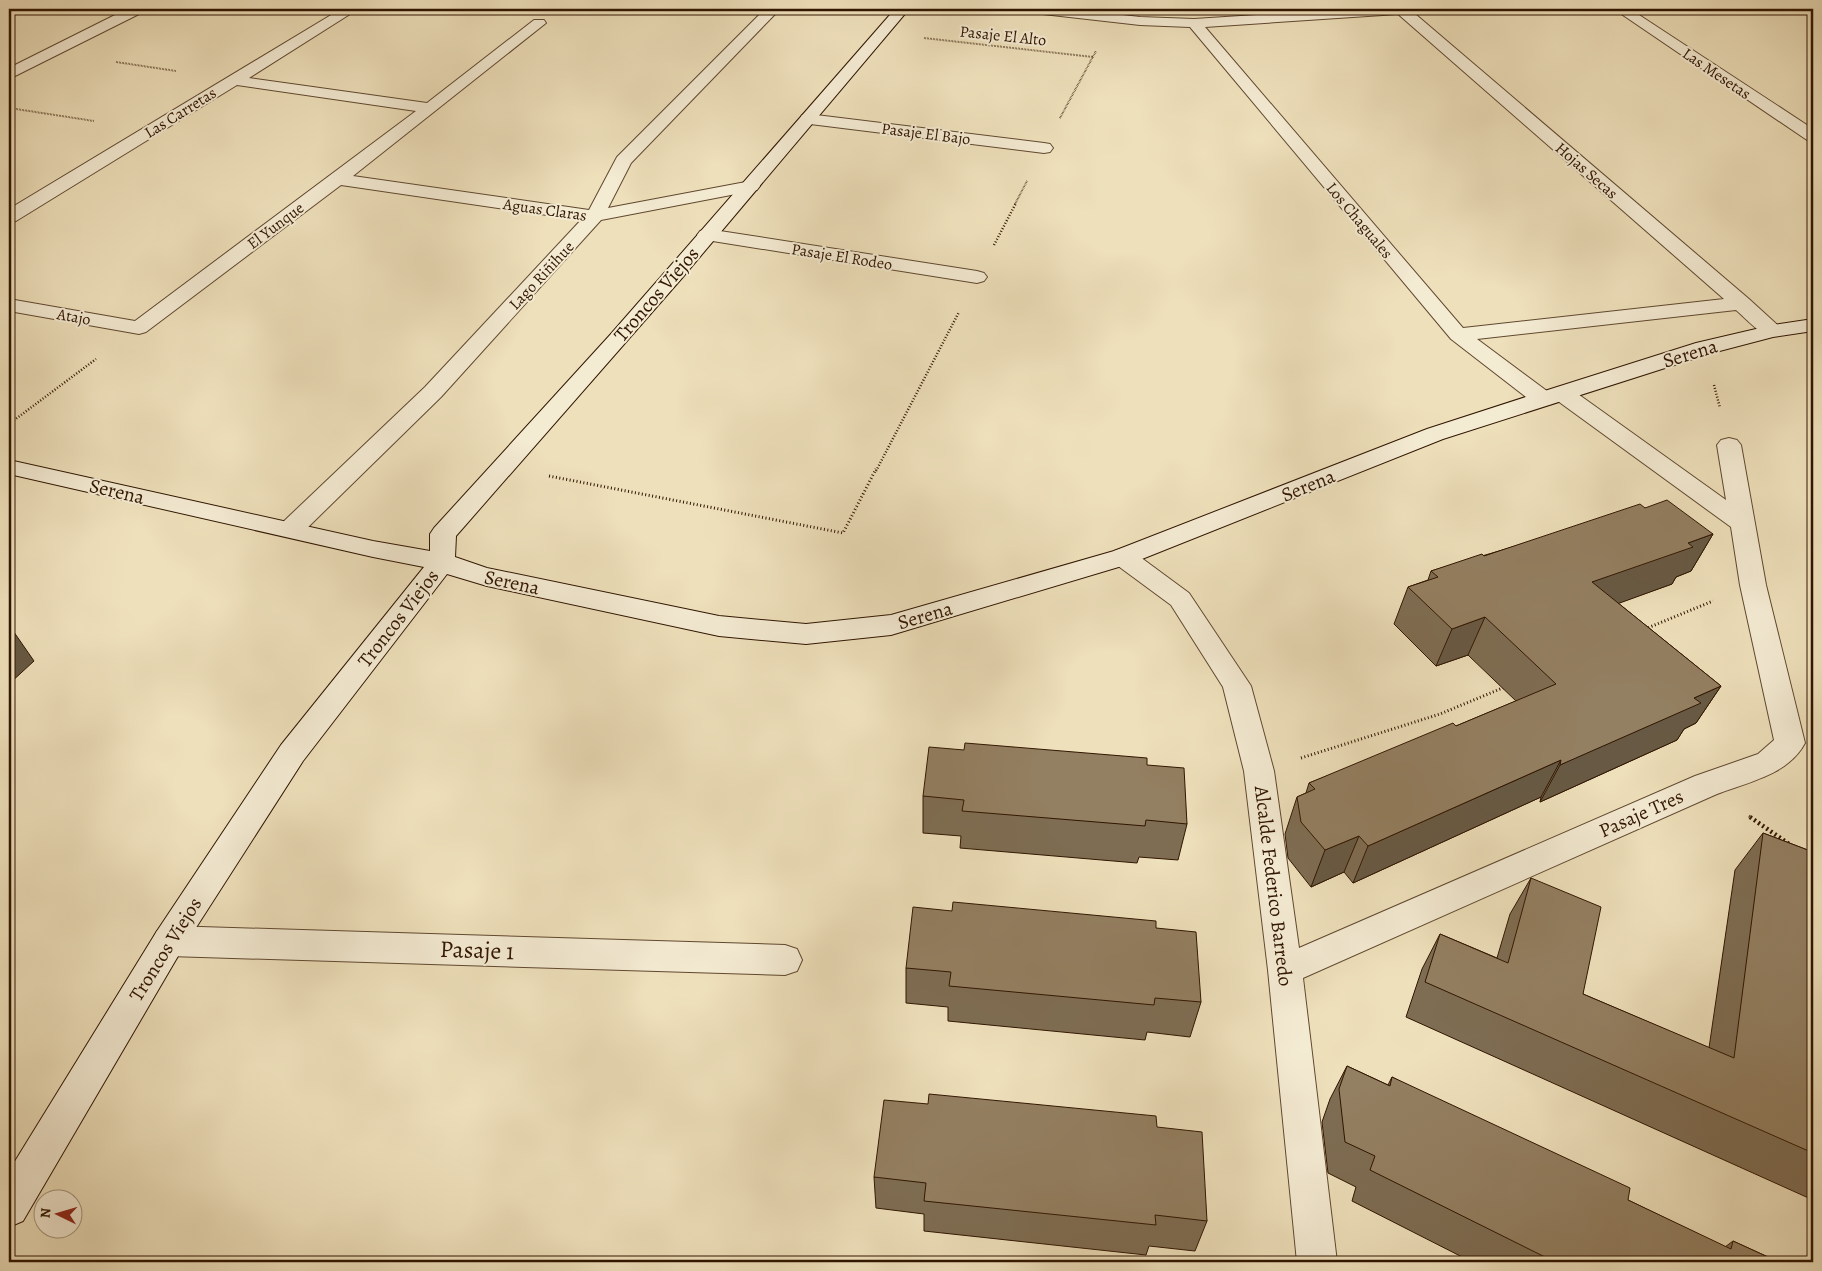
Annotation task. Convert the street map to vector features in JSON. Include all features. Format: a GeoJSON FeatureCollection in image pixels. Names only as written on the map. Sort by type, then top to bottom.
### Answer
{"type":"FeatureCollection","features":[{"type":"Feature","properties":{"kind":"street"},"geometry":{"type":"LineString","coordinates":[[9,74],[138,9]]}},
{"type":"Feature","properties":{"kind":"street","name":"Las Carretas"},"geometry":{"type":"LineString","coordinates":[[9,218],[351,9]]}},
{"type":"Feature","properties":{"kind":"street","name":"Lago Riñihue"},"geometry":{"type":"LineString","coordinates":[[291,530],[433,392],[595,216],[623,161],[773,9]]}},
{"type":"Feature","properties":{"kind":"street","name":"Troncos Viejos"},"geometry":{"type":"LineString","coordinates":[[9,1207],[169,941],[292,752],[442,562],[443,534],[751,186],[902,9]]}},
{"type":"Feature","properties":{"kind":"street"},"geometry":{"type":"LineString","coordinates":[[1034,9],[1140,21],[1194,23],[1411,9]]}},
{"type":"Feature","properties":{"kind":"street","name":"Hojas Secas"},"geometry":{"type":"LineString","coordinates":[[1401,9],[1772,331]]}},
{"type":"Feature","properties":{"kind":"street","name":"Las Mesetas"},"geometry":{"type":"LineString","coordinates":[[1621,9],[1813,136]]}},
{"type":"Feature","properties":{"kind":"street","name":"El Yunque"},"geometry":{"type":"LineString","coordinates":[[139,328],[539,22]]}},
{"type":"Feature","properties":{"kind":"street","name":"Los Chaguales"},"geometry":{"type":"LineString","coordinates":[[1194,23],[1458,335],[1553,396]]}},
{"type":"Feature","properties":{"kind":"street"},"geometry":{"type":"LineString","coordinates":[[232,80],[428,108]]}},
{"type":"Feature","properties":{"kind":"street","name":"Pasaje El Bajo"},"geometry":{"type":"LineString","coordinates":[[808,119],[1044,148]]}},
{"type":"Feature","properties":{"kind":"street","name":"Aguas Claras"},"geometry":{"type":"LineString","coordinates":[[336,179],[595,216],[751,186]]}},
{"type":"Feature","properties":{"kind":"street","name":"Pasaje El Rodeo"},"geometry":{"type":"LineString","coordinates":[[707,235],[977,277]]}},
{"type":"Feature","properties":{"kind":"street","name":"Serena"},"geometry":{"type":"LineString","coordinates":[[1458,335],[1742,303]]}},
{"type":"Feature","properties":{"kind":"street","name":"Atajo"},"geometry":{"type":"LineString","coordinates":[[9,305],[139,328]]}},
{"type":"Feature","properties":{"kind":"street","name":"Serena"},"geometry":{"type":"LineString","coordinates":[[9,467],[373,549],[442,562],[487,577],[719,626],[806,634],[890,625],[1123,557],[1435,434],[1704,348],[1772,331],[1813,325]]}},
{"type":"Feature","properties":{"kind":"street"},"geometry":{"type":"LineString","coordinates":[[1553,396],[1744,525]]}},
{"type":"Feature","properties":{"kind":"street","name":"Pasaje Tres"},"geometry":{"type":"LineString","coordinates":[[1285,970],[1706,785],[1769,762],[1790,743],[1753,585],[1730,444]]}},
{"type":"Feature","properties":{"kind":"street","name":"Alcalde Federico Barredo"},"geometry":{"type":"LineString","coordinates":[[1123,557],[1180,600],[1237,686],[1259,771],[1285,970],[1317,1262]]}},
{"type":"Feature","properties":{"kind":"street","name":"Pasaje 1"},"geometry":{"type":"LineString","coordinates":[[169,941],[785,960]]}},
{"type":"Feature","properties":{"kind":"path","name":"Pasaje El Alto"},"geometry":{"type":"LineString","coordinates":[[881,33],[1093,57]]}},
{"type":"Feature","properties":{"kind":"path"},"geometry":{"type":"LineString","coordinates":[[51,52],[232,80]]}},
{"type":"Feature","properties":{"kind":"path"},"geometry":{"type":"LineString","coordinates":[[9,108],[152,130]]}},
{"type":"Feature","properties":{"kind":"path"},"geometry":{"type":"LineString","coordinates":[[9,424],[139,328]]}},
{"type":"Feature","properties":{"kind":"path"},"geometry":{"type":"LineString","coordinates":[[1704,348],[1730,444]]}},
{"type":"Feature","properties":{"kind":"path"},"geometry":{"type":"LineString","coordinates":[[504,467],[843,533]]}},
{"type":"Feature","properties":{"kind":"path"},"geometry":{"type":"LineString","coordinates":[[1643,630],[1753,585]]}},
{"type":"Feature","properties":{"kind":"path"},"geometry":{"type":"LineString","coordinates":[[1259,771],[1440,714],[1514,683]]}},
{"type":"Feature","properties":{"kind":"path"},"geometry":{"type":"LineString","coordinates":[[1706,785],[1790,845]]}},
{"type":"Feature","properties":{"kind":"building"},"geometry":{"type":"Polygon","coordinates":[[[1667,500],[1713,534],[1688,543],[1693,547],[1592,582],[1721,686],[1694,698],[1701,703],[1560,765],[1561,760],[1368,846],[1359,836],[1325,850],[1301,822],[1297,797],[1315,789],[1309,783],[1453,723],[1456,726],[1556,684],[1485,617],[1452,629],[1408,587],[1438,577],[1431,571],[1482,554],[1484,556],[1640,504],[1645,508],[1667,500]]]}},
{"type":"Feature","properties":{"kind":"building"},"geometry":{"type":"Polygon","coordinates":[[[965,743],[1147,758],[1147,765],[1184,768],[1187,824],[1146,820],[1145,826],[962,811],[964,800],[923,796],[929,747],[964,750],[965,743]]]}},
{"type":"Feature","properties":{"kind":"building"},"geometry":{"type":"Polygon","coordinates":[[[1763,833],[1813,852],[1813,1153],[1425,982],[1440,934],[1508,963],[1531,878],[1601,907],[1583,994],[1734,1058],[1763,833]]]}},
{"type":"Feature","properties":{"kind":"building"},"geometry":{"type":"Polygon","coordinates":[[[953,902],[1156,921],[1156,928],[1196,932],[1201,1002],[1155,998],[1154,1005],[949,986],[951,972],[906,968],[913,907],[952,911],[953,902]]]}},
{"type":"Feature","properties":{"kind":"building"},"geometry":{"type":"Polygon","coordinates":[[[1347,1066],[1390,1086],[1392,1077],[1630,1188],[1628,1200],[1731,1249],[1733,1241],[1779,1262],[1555,1262],[1370,1170],[1375,1156],[1345,1142],[1339,1089],[1347,1066]]]}},
{"type":"Feature","properties":{"kind":"building"},"geometry":{"type":"Polygon","coordinates":[[[929,1094],[1156,1116],[1157,1127],[1202,1132],[1207,1221],[1155,1215],[1156,1225],[924,1201],[926,1183],[874,1177],[884,1100],[928,1104],[929,1094]]]}}]}
